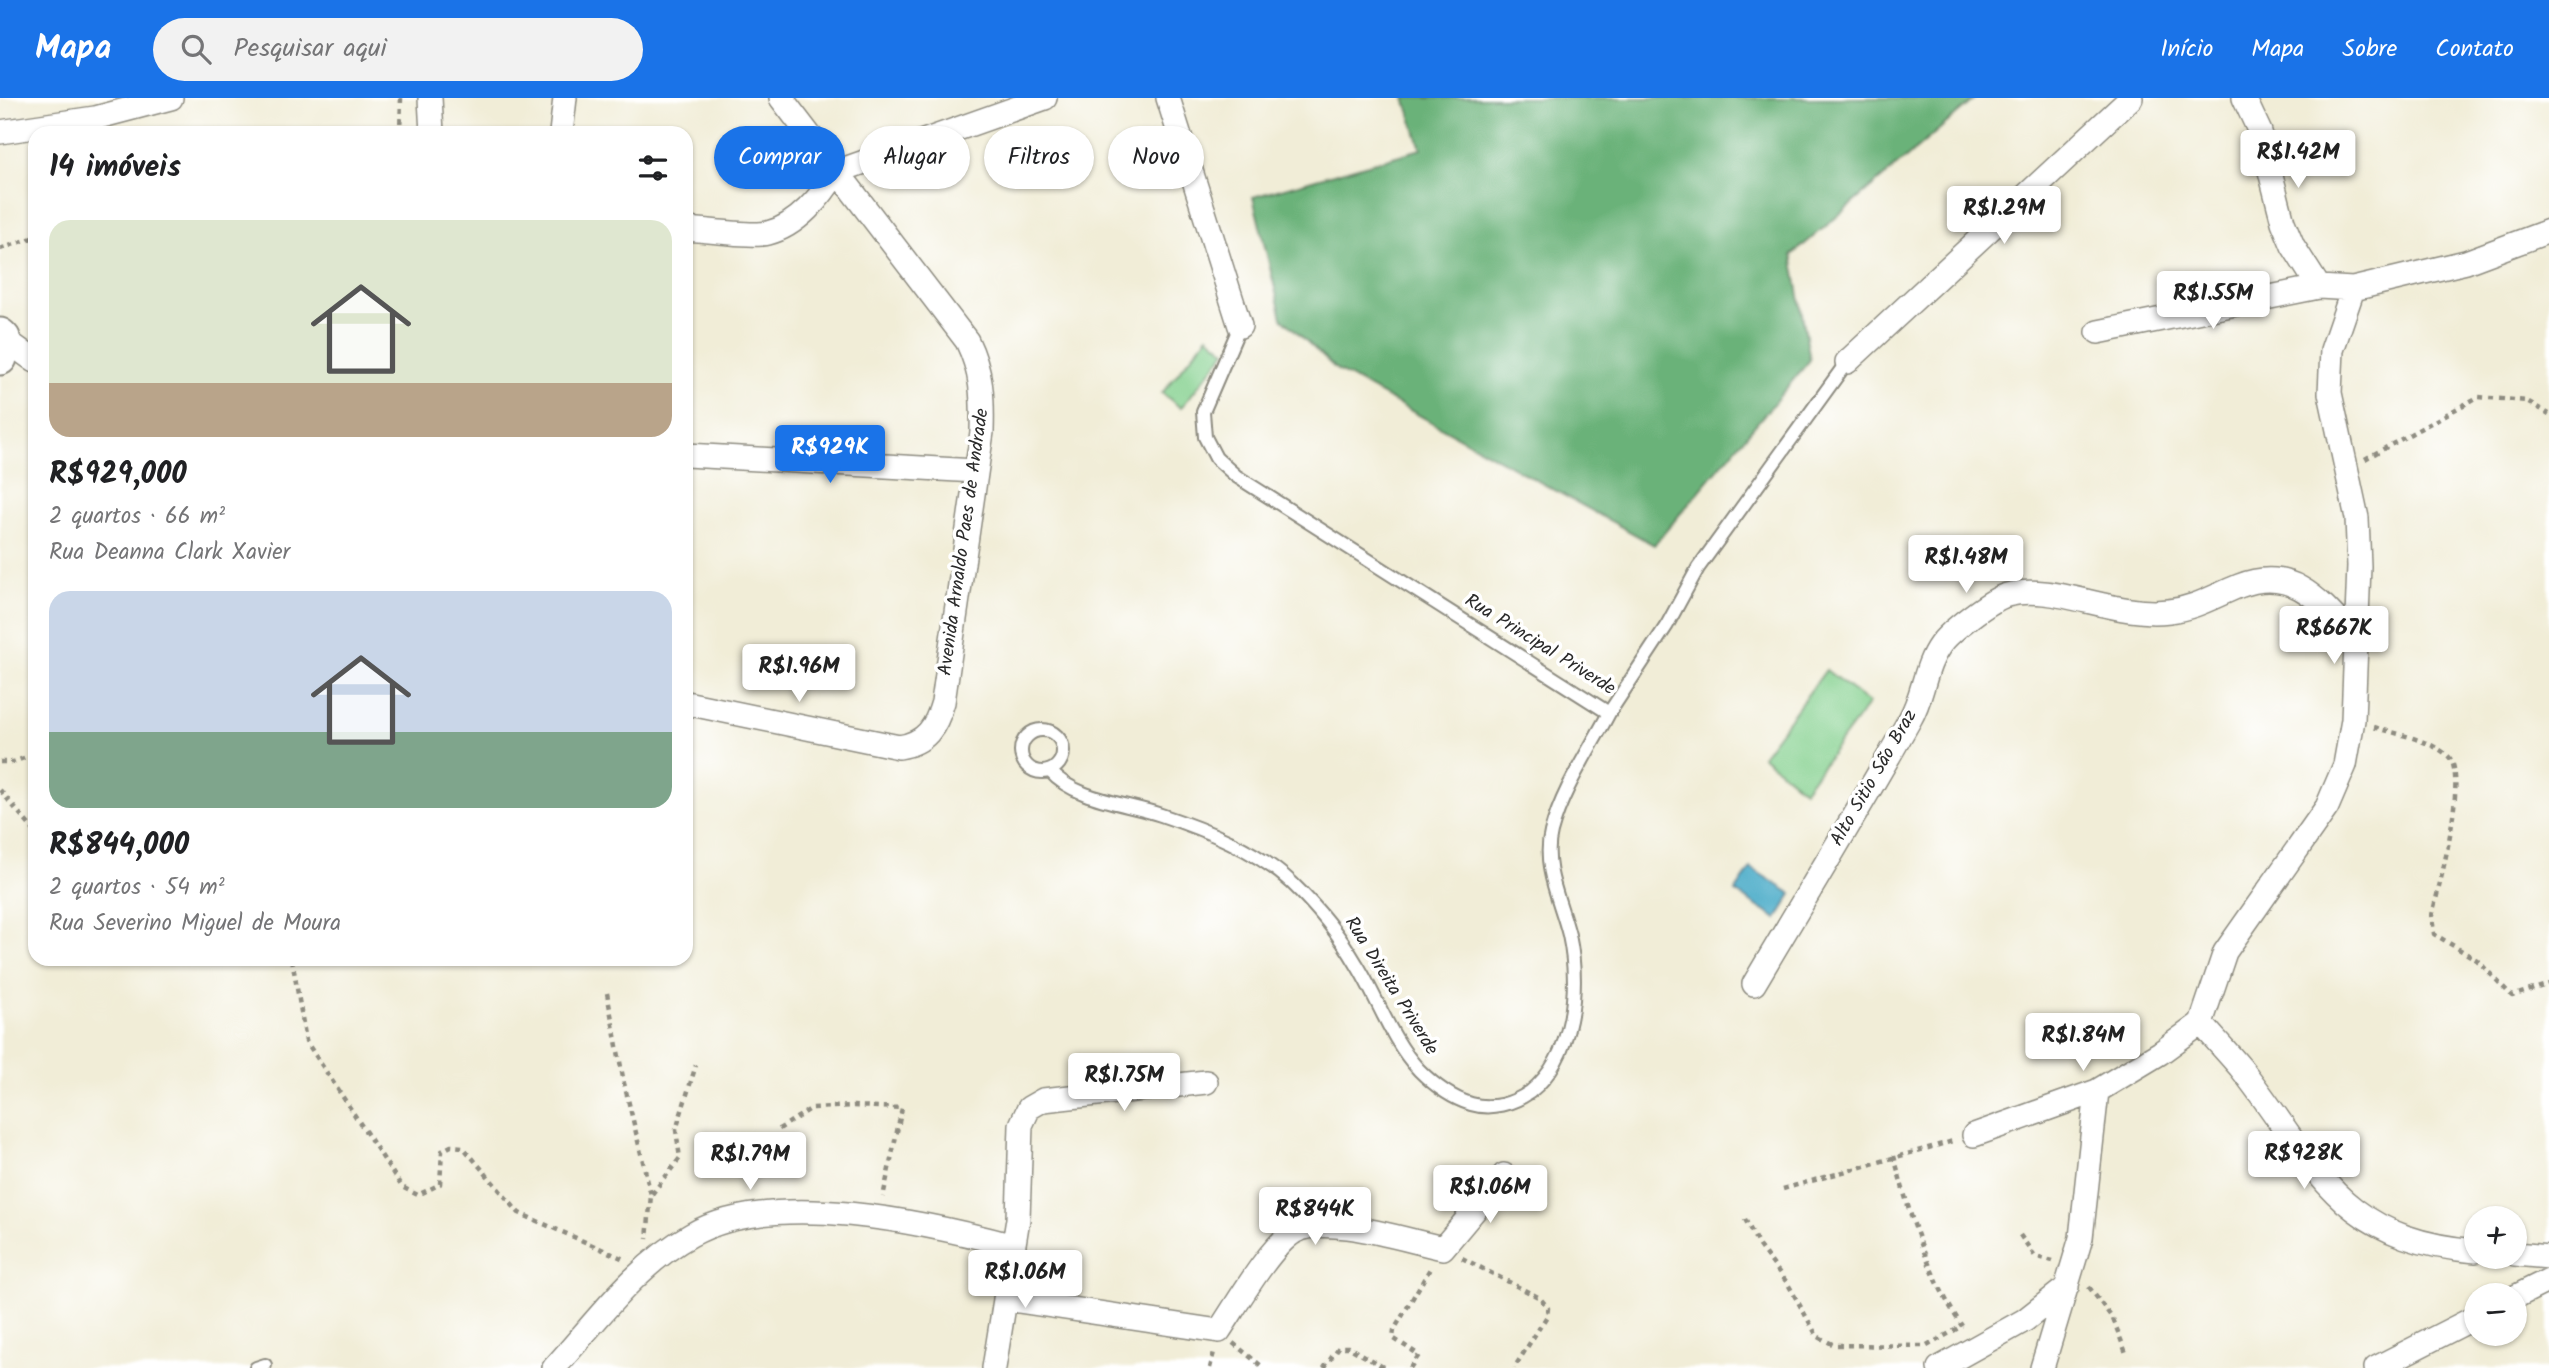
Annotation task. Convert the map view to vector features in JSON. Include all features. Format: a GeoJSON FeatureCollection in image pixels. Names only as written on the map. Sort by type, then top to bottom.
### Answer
{"type":"FeatureCollection","features":[{"type":"Feature","properties":{"kind":"street"},"geometry":{"type":"LineString","coordinates":[[41,126],[95,118],[171,98]]}},
{"type":"Feature","properties":{"kind":"street"},"geometry":{"type":"LineString","coordinates":[[430,98],[432,126]]}},
{"type":"Feature","properties":{"kind":"street"},"geometry":{"type":"LineString","coordinates":[[562,126],[565,98]]}},
{"type":"Feature","properties":{"kind":"street","name":"Avenida Arnaldo Paes de Andrade"},"geometry":{"type":"LineString","coordinates":[[781,98],[802,126]]}},
{"type":"Feature","properties":{"kind":"street"},"geometry":{"type":"LineString","coordinates":[[845,169],[1045,98]]}},
{"type":"Feature","properties":{"kind":"street"},"geometry":{"type":"LineString","coordinates":[[1168,98],[1240,326]]}},
{"type":"Feature","properties":{"kind":"street"},"geometry":{"type":"LineString","coordinates":[[1847,362],[2131,98]]}},
{"type":"Feature","properties":{"kind":"street"},"geometry":{"type":"LineString","coordinates":[[2244,98],[2260,132],[2288,234],[2319,287]]}},
{"type":"Feature","properties":{"kind":"street"},"geometry":{"type":"LineString","coordinates":[[0,132],[28,128]]}},
{"type":"Feature","properties":{"kind":"street","name":"Avenida Arnaldo Paes de Andrade"},"geometry":{"type":"LineString","coordinates":[[693,704],[899,747],[911,746],[933,730],[943,702],[976,471],[984,396],[979,366],[967,341],[845,184]]}},
{"type":"Feature","properties":{"kind":"street"},"geometry":{"type":"LineString","coordinates":[[693,229],[767,234],[786,225],[807,209],[825,189]]}},
{"type":"Feature","properties":{"kind":"street"},"geometry":{"type":"LineString","coordinates":[[2098,332],[2319,287],[2353,289],[2466,262],[2549,231]]}},
{"type":"Feature","properties":{"kind":"street"},"geometry":{"type":"LineString","coordinates":[[1974,1135],[2097,1091],[2160,1053],[2201,1023],[2213,979],[2230,943],[2327,807],[2345,765],[2353,720],[2357,642],[2357,518],[2330,382],[2332,350],[2353,289]]}},
{"type":"Feature","properties":{"kind":"street"},"geometry":{"type":"LineString","coordinates":[[1,343],[28,357]]}},
{"type":"Feature","properties":{"kind":"street"},"geometry":{"type":"LineString","coordinates":[[693,456],[976,471]]}},
{"type":"Feature","properties":{"kind":"street","name":"Alto Sitio São Braz"},"geometry":{"type":"LineString","coordinates":[[1754,984],[1916,709],[1934,654],[1957,628],[2004,596],[2028,591],[2126,611],[2158,612],[2187,609],[2260,580],[2278,579],[2298,585],[2324,607],[2357,642]]}},
{"type":"Feature","properties":{"kind":"street"},"geometry":{"type":"LineString","coordinates":[[2201,1023],[2240,1068],[2301,1155],[2340,1198],[2371,1223],[2415,1241],[2464,1249]]}},
{"type":"Feature","properties":{"kind":"street"},"geometry":{"type":"LineString","coordinates":[[994,1368],[1020,1193],[1021,1125],[1029,1108],[1043,1100],[1206,1082]]}},
{"type":"Feature","properties":{"kind":"street"},"geometry":{"type":"LineString","coordinates":[[2042,1368],[2081,1238],[2097,1091]]}},
{"type":"Feature","properties":{"kind":"street"},"geometry":{"type":"LineString","coordinates":[[1005,1299],[1219,1331],[1279,1246],[1292,1233],[1322,1224],[1443,1248],[1504,1175]]}},
{"type":"Feature","properties":{"kind":"street"},"geometry":{"type":"LineString","coordinates":[[554,1368],[644,1268],[691,1234],[737,1217],[761,1213],[803,1212],[878,1218],[935,1227],[1014,1246]]}},
{"type":"Feature","properties":{"kind":"street"},"geometry":{"type":"LineString","coordinates":[[2527,1255],[2549,1257]]}},
{"type":"Feature","properties":{"kind":"street"},"geometry":{"type":"LineString","coordinates":[[2527,1291],[2549,1280]]}},
{"type":"Feature","properties":{"kind":"street"},"geometry":{"type":"LineString","coordinates":[[1940,1368],[2025,1320],[2067,1287]]}},
{"type":"Feature","properties":{"kind":"street"},"geometry":{"type":"LineString","coordinates":[[2376,1368],[2464,1323]]}},
{"type":"Feature","properties":{"kind":"lane","name":"Rua Principal Priverde"},"geometry":{"type":"LineString","coordinates":[[1240,326],[1203,412],[1205,437],[1216,458],[1236,476],[1609,713],[1667,625],[1698,568],[1847,362]]}},
{"type":"Feature","properties":{"kind":"lane","name":"Rua Direita Priverde"},"geometry":{"type":"LineString","coordinates":[[1050,771],[1069,788],[1205,831],[1253,854],[1289,880],[1326,917],[1358,965],[1396,1038],[1419,1069],[1453,1099],[1485,1108],[1519,1100],[1540,1084],[1559,1055],[1570,1024],[1573,987],[1569,937],[1549,863],[1551,833],[1568,788],[1609,713]]}},
{"type":"Feature","properties":{"kind":"path"},"geometry":{"type":"LineString","coordinates":[[400,126],[401,98]]}},
{"type":"Feature","properties":{"kind":"path"},"geometry":{"type":"LineString","coordinates":[[0,249],[28,239]]}},
{"type":"Feature","properties":{"kind":"path"},"geometry":{"type":"LineString","coordinates":[[2347,470],[2478,397],[2527,401],[2549,414]]}},
{"type":"Feature","properties":{"kind":"path"},"geometry":{"type":"LineString","coordinates":[[2353,720],[2425,744],[2448,757],[2455,768],[2453,810],[2432,915],[2434,934],[2477,960],[2512,996],[2549,984]]}},
{"type":"Feature","properties":{"kind":"path"},"geometry":{"type":"LineString","coordinates":[[0,762],[13,762],[28,757]]}},
{"type":"Feature","properties":{"kind":"path"},"geometry":{"type":"LineString","coordinates":[[0,790],[28,824]]}},
{"type":"Feature","properties":{"kind":"path"},"geometry":{"type":"LineString","coordinates":[[293,966],[306,1041],[401,1186],[418,1195],[440,1184],[442,1151],[452,1146],[463,1147],[519,1213],[644,1268],[651,1195],[624,1083],[607,993]]}},
{"type":"Feature","properties":{"kind":"path"},"geometry":{"type":"LineString","coordinates":[[651,1195],[680,1158],[676,1130],[696,1065]]}},
{"type":"Feature","properties":{"kind":"path"},"geometry":{"type":"LineString","coordinates":[[779,1129],[812,1108],[902,1108],[878,1218]]}},
{"type":"Feature","properties":{"kind":"path"},"geometry":{"type":"LineString","coordinates":[[1783,1189],[1974,1135]]}},
{"type":"Feature","properties":{"kind":"path"},"geometry":{"type":"LineString","coordinates":[[1894,1156],[1910,1216],[1935,1280],[1962,1326],[1978,1346]]}},
{"type":"Feature","properties":{"kind":"path"},"geometry":{"type":"LineString","coordinates":[[1745,1219],[1759,1246],[1788,1284],[1817,1336],[1834,1345],[1927,1346],[1962,1326]]}},
{"type":"Feature","properties":{"kind":"path"},"geometry":{"type":"LineString","coordinates":[[1409,1368],[1419,1355],[1396,1342],[1393,1338],[1394,1330],[1443,1248],[1540,1298],[1548,1308],[1547,1316],[1514,1368]]}},
{"type":"Feature","properties":{"kind":"path"},"geometry":{"type":"LineString","coordinates":[[1219,1331],[1264,1368]]}},
{"type":"Feature","properties":{"kind":"path"},"geometry":{"type":"LineString","coordinates":[[1324,1368],[1339,1348],[1348,1347],[1385,1368]]}},
{"type":"Feature","properties":{"kind":"green space"},"geometry":{"type":"Polygon","coordinates":[[[1405,98],[1976,98],[1792,255],[1810,360],[1654,545],[1337,370],[1282,318],[1253,197],[1421,149],[1405,98]]]}},
{"type":"Feature","properties":{"kind":"green space"},"geometry":{"type":"Polygon","coordinates":[[[1208,336],[1226,351],[1181,408],[1162,393],[1208,336]]]}},
{"type":"Feature","properties":{"kind":"green space"},"geometry":{"type":"Polygon","coordinates":[[[1826,670],[1869,703],[1804,790],[1762,756],[1826,670]]]}},
{"type":"Feature","properties":{"kind":"water"},"geometry":{"type":"Polygon","coordinates":[[[1751,868],[1792,894],[1777,919],[1735,892],[1751,868]]]}}]}
